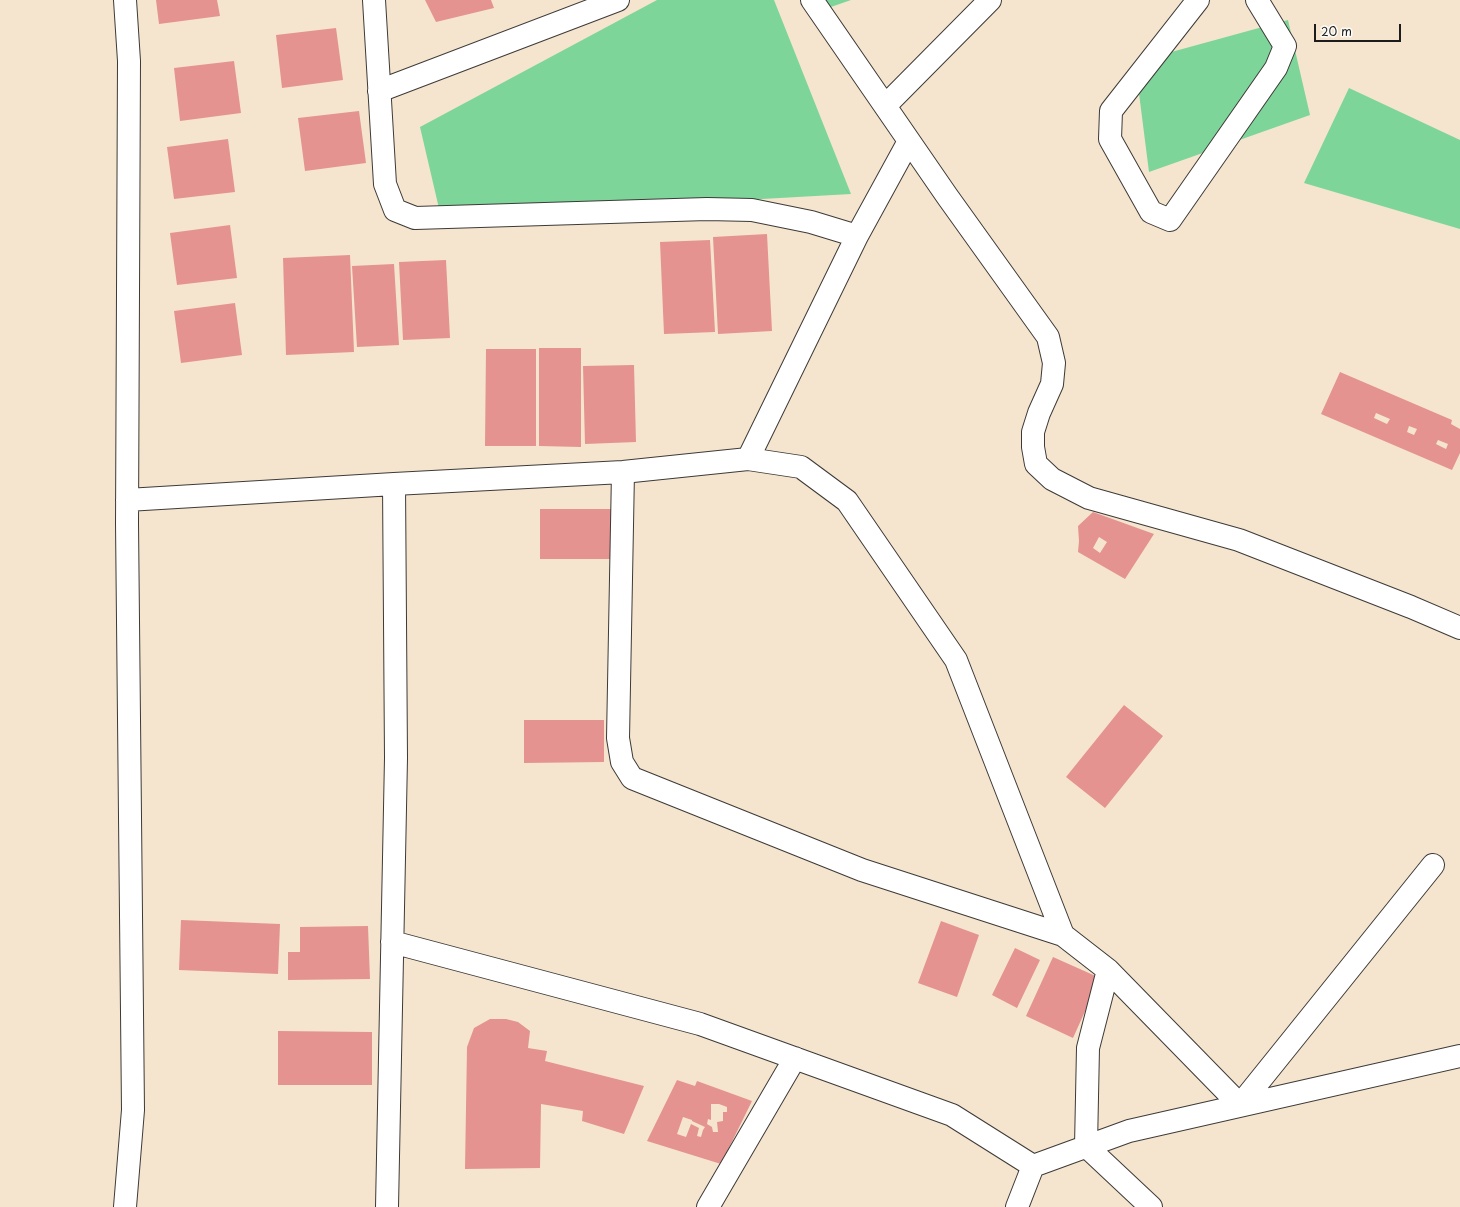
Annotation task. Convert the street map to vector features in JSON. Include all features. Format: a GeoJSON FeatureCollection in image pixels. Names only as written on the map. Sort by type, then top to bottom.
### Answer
{"type":"FeatureCollection","features":[{"type":"Feature","properties":{"kind":"street"},"geometry":{"type":"LineString","coordinates":[[125,1207],[133,1110],[127,500],[129,61],[126,0]]}},
{"type":"Feature","properties":{"kind":"street"},"geometry":{"type":"LineString","coordinates":[[374,0],[385,184],[395,210],[415,218],[707,209],[752,210],[811,222],[857,236]]}},
{"type":"Feature","properties":{"kind":"street"},"geometry":{"type":"LineString","coordinates":[[379,91],[618,0]]}},
{"type":"Feature","properties":{"kind":"street"},"geometry":{"type":"LineString","coordinates":[[812,0],[909,141],[1048,337],[1054,363],[1052,384],[1039,413],[1034,432],[1032,447],[1036,464],[1052,479],[1089,498],[1239,540],[1411,607],[1460,628]]}},
{"type":"Feature","properties":{"kind":"street"},"geometry":{"type":"LineString","coordinates":[[885,106],[990,0]]}},
{"type":"Feature","properties":{"kind":"street"},"geometry":{"type":"LineString","coordinates":[[1198,0],[1111,111],[1110,139],[1151,212],[1170,220],[1276,68],[1285,46],[1257,0]]}},
{"type":"Feature","properties":{"kind":"street"},"geometry":{"type":"LineString","coordinates":[[748,459],[857,236],[909,141]]}},
{"type":"Feature","properties":{"kind":"street"},"geometry":{"type":"LineString","coordinates":[[127,500],[623,472],[748,459],[801,467],[846,501],[956,660],[1063,935]]}},
{"type":"Feature","properties":{"kind":"street"},"geometry":{"type":"LineString","coordinates":[[623,472],[618,738],[622,762],[632,778],[862,870],[1063,935],[1108,970],[1240,1105]]}},
{"type":"Feature","properties":{"kind":"street"},"geometry":{"type":"LineString","coordinates":[[387,1207],[396,758],[394,484]]}},
{"type":"Feature","properties":{"kind":"street"},"geometry":{"type":"LineString","coordinates":[[1240,1105],[1434,865]]}},
{"type":"Feature","properties":{"kind":"street"},"geometry":{"type":"LineString","coordinates":[[392,942],[700,1024],[952,1115],[1034,1166]]}},
{"type":"Feature","properties":{"kind":"street"},"geometry":{"type":"LineString","coordinates":[[1108,970],[1088,1048],[1086,1146],[1151,1207]]}},
{"type":"Feature","properties":{"kind":"street"},"geometry":{"type":"LineString","coordinates":[[1017,1207],[1034,1166],[1129,1131],[1460,1056]]}},
{"type":"Feature","properties":{"kind":"street"},"geometry":{"type":"LineString","coordinates":[[708,1207],[795,1058]]}},
{"type":"Feature","properties":{"kind":"green space"},"geometry":{"type":"Polygon","coordinates":[[[657,0],[774,0],[851,194],[441,217],[420,127],[657,0]]]}},
{"type":"Feature","properties":{"kind":"green space"},"geometry":{"type":"Polygon","coordinates":[[[806,0],[851,0],[808,15],[806,0]]]}},
{"type":"Feature","properties":{"kind":"green space"},"geometry":{"type":"Polygon","coordinates":[[[1288,20],[1310,115],[1149,172],[1135,62],[1288,20]]]}},
{"type":"Feature","properties":{"kind":"green space"},"geometry":{"type":"Polygon","coordinates":[[[1349,88],[1460,140],[1460,229],[1304,183],[1349,88]]]}},
{"type":"Feature","properties":{"kind":"building"},"geometry":{"type":"Polygon","coordinates":[[[156,0],[217,0],[220,16],[159,24],[156,0]]]}},
{"type":"Feature","properties":{"kind":"building"},"geometry":{"type":"Polygon","coordinates":[[[425,0],[491,0],[494,8],[436,22],[425,0]]]}},
{"type":"Feature","properties":{"kind":"building"},"geometry":{"type":"Polygon","coordinates":[[[336,28],[343,80],[282,88],[276,35],[336,28]]]}},
{"type":"Feature","properties":{"kind":"building"},"geometry":{"type":"Polygon","coordinates":[[[234,61],[241,113],[180,121],[174,68],[234,61]]]}},
{"type":"Feature","properties":{"kind":"building"},"geometry":{"type":"Polygon","coordinates":[[[359,111],[366,163],[305,171],[298,118],[359,111]]]}},
{"type":"Feature","properties":{"kind":"building"},"geometry":{"type":"Polygon","coordinates":[[[228,139],[235,192],[174,199],[167,147],[228,139]]]}},
{"type":"Feature","properties":{"kind":"building"},"geometry":{"type":"Polygon","coordinates":[[[230,225],[237,278],[177,285],[170,233],[230,225]]]}},
{"type":"Feature","properties":{"kind":"building"},"geometry":{"type":"Polygon","coordinates":[[[767,234],[772,331],[718,334],[713,237],[767,234]]]}},
{"type":"Feature","properties":{"kind":"building"},"geometry":{"type":"Polygon","coordinates":[[[710,240],[715,332],[664,334],[660,242],[710,240]]]}},
{"type":"Feature","properties":{"kind":"building"},"geometry":{"type":"Polygon","coordinates":[[[350,255],[354,352],[286,355],[283,258],[350,255]]]}},
{"type":"Feature","properties":{"kind":"building"},"geometry":{"type":"Polygon","coordinates":[[[446,260],[450,338],[403,340],[399,262],[446,260]]]}},
{"type":"Feature","properties":{"kind":"building"},"geometry":{"type":"Polygon","coordinates":[[[394,264],[399,345],[357,347],[352,266],[394,264]]]}},
{"type":"Feature","properties":{"kind":"building"},"geometry":{"type":"Polygon","coordinates":[[[235,303],[242,355],[181,363],[174,311],[235,303]]]}},
{"type":"Feature","properties":{"kind":"building"},"geometry":{"type":"Polygon","coordinates":[[[539,348],[581,348],[581,447],[539,446],[539,348]]]}},
{"type":"Feature","properties":{"kind":"building"},"geometry":{"type":"Polygon","coordinates":[[[486,349],[536,349],[536,446],[485,446],[486,349]]]}},
{"type":"Feature","properties":{"kind":"building"},"geometry":{"type":"Polygon","coordinates":[[[634,365],[636,442],[585,444],[583,366],[634,365]]]}},
{"type":"Feature","properties":{"kind":"building"},"geometry":{"type":"Polygon","coordinates":[[[1340,372],[1452,420],[1451,424],[1460,429],[1460,453],[1452,470],[1321,414],[1340,372]],[[1376,413],[1374,418],[1387,424],[1390,419],[1376,413]],[[1409,426],[1407,432],[1414,435],[1417,429],[1409,426]],[[1438,440],[1436,444],[1446,449],[1448,444],[1438,440]]]}},
{"type":"Feature","properties":{"kind":"building"},"geometry":{"type":"Polygon","coordinates":[[[540,509],[616,509],[616,559],[540,559],[540,509]]]}},
{"type":"Feature","properties":{"kind":"building"},"geometry":{"type":"Polygon","coordinates":[[[1093,512],[1154,534],[1125,579],[1078,552],[1078,526],[1093,512]],[[1099,537],[1093,548],[1100,553],[1107,542],[1099,537]]]}},
{"type":"Feature","properties":{"kind":"building"},"geometry":{"type":"Polygon","coordinates":[[[1124,705],[1163,736],[1105,808],[1066,777],[1124,705]]]}},
{"type":"Feature","properties":{"kind":"building"},"geometry":{"type":"Polygon","coordinates":[[[524,720],[604,720],[604,762],[524,763],[524,720]]]}},
{"type":"Feature","properties":{"kind":"building"},"geometry":{"type":"Polygon","coordinates":[[[181,920],[280,924],[278,974],[179,970],[181,920]]]}},
{"type":"Feature","properties":{"kind":"building"},"geometry":{"type":"Polygon","coordinates":[[[941,921],[979,935],[957,997],[918,983],[941,921]]]}},
{"type":"Feature","properties":{"kind":"building"},"geometry":{"type":"Polygon","coordinates":[[[368,926],[370,979],[288,980],[288,952],[300,952],[300,927],[368,926]]]}},
{"type":"Feature","properties":{"kind":"building"},"geometry":{"type":"Polygon","coordinates":[[[1015,948],[1040,960],[1017,1008],[992,995],[1015,948]]]}},
{"type":"Feature","properties":{"kind":"building"},"geometry":{"type":"Polygon","coordinates":[[[1053,957],[1100,978],[1073,1038],[1026,1016],[1053,957]]]}},
{"type":"Feature","properties":{"kind":"building"},"geometry":{"type":"Polygon","coordinates":[[[490,1019],[506,1019],[518,1022],[530,1031],[528,1048],[547,1051],[545,1061],[644,1086],[624,1134],[582,1121],[583,1111],[541,1104],[540,1168],[465,1169],[467,1047],[474,1028],[490,1019]]]}},
{"type":"Feature","properties":{"kind":"building"},"geometry":{"type":"Polygon","coordinates":[[[278,1031],[372,1032],[372,1085],[278,1085],[278,1031]]]}},
{"type":"Feature","properties":{"kind":"building"},"geometry":{"type":"Polygon","coordinates":[[[677,1080],[695,1086],[697,1081],[752,1101],[721,1164],[647,1141],[677,1080]],[[711,1104],[711,1120],[708,1119],[707,1124],[712,1127],[713,1132],[718,1132],[717,1122],[723,1121],[723,1112],[727,1112],[727,1107],[719,1104],[711,1104]],[[683,1117],[677,1134],[686,1137],[691,1124],[699,1128],[697,1136],[701,1137],[705,1127],[683,1117]]]}}]}
